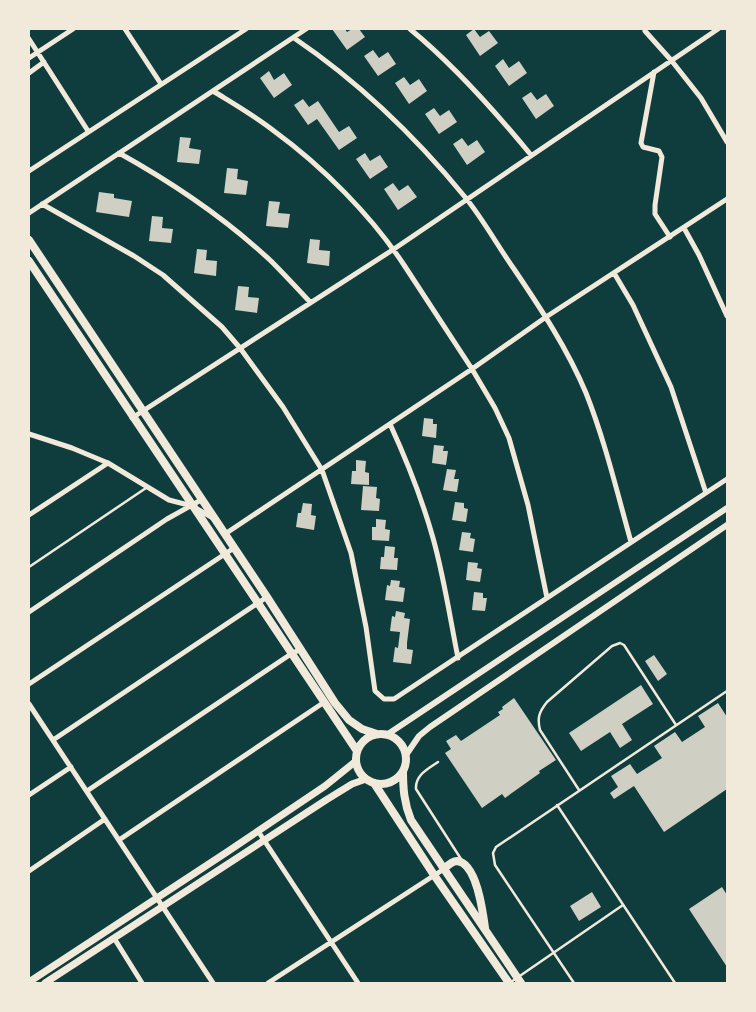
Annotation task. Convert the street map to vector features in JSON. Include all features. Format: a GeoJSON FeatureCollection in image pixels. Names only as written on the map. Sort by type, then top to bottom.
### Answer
{"type":"FeatureCollection","features":[{"type":"Feature","properties":{"kind":"highway"},"geometry":{"type":"LineString","coordinates":[[30,245],[267,597],[335,703],[345,716],[362,729],[377,734],[388,734],[399,741],[404,748],[406,755],[403,771],[403,788],[406,808],[411,820],[520,981]]}},
{"type":"Feature","properties":{"kind":"highway"},"geometry":{"type":"LineString","coordinates":[[29,261],[132,418],[357,752]]}},
{"type":"Feature","properties":{"kind":"highway"},"geometry":{"type":"LineString","coordinates":[[377,734],[364,740],[357,752],[356,761],[361,774],[370,781],[509,983]]}},
{"type":"Feature","properties":{"kind":"highway"},"geometry":{"type":"LineString","coordinates":[[370,781],[382,784],[391,782],[403,771]]}},
{"type":"Feature","properties":{"kind":"highway"},"geometry":{"type":"LineString","coordinates":[[444,869],[456,858],[466,867],[474,879],[478,890],[482,904],[485,930]]}},
{"type":"Feature","properties":{"kind":"main road"},"geometry":{"type":"LineString","coordinates":[[29,982],[325,786],[356,761]]}},
{"type":"Feature","properties":{"kind":"main road"},"geometry":{"type":"LineString","coordinates":[[45,983],[346,788],[359,781],[370,781]]}},
{"type":"Feature","properties":{"kind":"street"},"geometry":{"type":"LineString","coordinates":[[29,58],[73,29]]}},
{"type":"Feature","properties":{"kind":"street"},"geometry":{"type":"LineString","coordinates":[[125,29],[161,84]]}},
{"type":"Feature","properties":{"kind":"street"},"geometry":{"type":"LineString","coordinates":[[232,29],[236,35]]}},
{"type":"Feature","properties":{"kind":"street"},"geometry":{"type":"LineString","coordinates":[[29,171],[246,29]]}},
{"type":"Feature","properties":{"kind":"street"},"geometry":{"type":"LineString","coordinates":[[29,213],[306,29]]}},
{"type":"Feature","properties":{"kind":"street"},"geometry":{"type":"LineString","coordinates":[[410,29],[447,62],[507,126],[531,155]]}},
{"type":"Feature","properties":{"kind":"street"},"geometry":{"type":"LineString","coordinates":[[132,418],[394,249],[718,29]]}},
{"type":"Feature","properties":{"kind":"street"},"geometry":{"type":"LineString","coordinates":[[645,31],[701,98],[727,142]]}},
{"type":"Feature","properties":{"kind":"street"},"geometry":{"type":"LineString","coordinates":[[294,38],[353,81],[394,118],[431,158],[466,199],[546,317],[561,342],[586,394],[601,438],[631,542]]}},
{"type":"Feature","properties":{"kind":"street"},"geometry":{"type":"LineString","coordinates":[[29,39],[88,132]]}},
{"type":"Feature","properties":{"kind":"street"},"geometry":{"type":"LineString","coordinates":[[29,73],[44,62]]}},
{"type":"Feature","properties":{"kind":"street"},"geometry":{"type":"LineString","coordinates":[[654,72],[641,144],[643,147],[659,151],[662,157],[655,214],[670,237]]}},
{"type":"Feature","properties":{"kind":"street"},"geometry":{"type":"LineString","coordinates":[[213,91],[275,131],[321,170],[394,249],[472,369],[495,408],[509,438],[528,505],[547,598]]}},
{"type":"Feature","properties":{"kind":"street"},"geometry":{"type":"LineString","coordinates":[[119,153],[189,195],[232,228],[271,261],[310,302]]}},
{"type":"Feature","properties":{"kind":"street"},"geometry":{"type":"LineString","coordinates":[[225,534],[472,369],[546,317],[727,199]]}},
{"type":"Feature","properties":{"kind":"street"},"geometry":{"type":"LineString","coordinates":[[42,204],[134,256],[163,275],[222,327],[240,348],[283,408],[322,470],[351,553],[366,627],[374,691],[384,699],[394,699],[458,658],[727,479]]}},
{"type":"Feature","properties":{"kind":"street"},"geometry":{"type":"LineString","coordinates":[[684,228],[699,255],[727,316]]}},
{"type":"Feature","properties":{"kind":"street"},"geometry":{"type":"LineString","coordinates":[[614,273],[633,305],[671,387],[706,493]]}},
{"type":"Feature","properties":{"kind":"street"},"geometry":{"type":"LineString","coordinates":[[390,424],[420,496],[433,539],[443,576],[458,658]]}},
{"type":"Feature","properties":{"kind":"street"},"geometry":{"type":"LineString","coordinates":[[29,434],[72,448],[108,463],[176,503],[192,506],[214,519]]}},
{"type":"Feature","properties":{"kind":"street"},"geometry":{"type":"LineString","coordinates":[[29,515],[108,463]]}},
{"type":"Feature","properties":{"kind":"street"},"geometry":{"type":"LineString","coordinates":[[29,612],[167,519],[201,500]]}},
{"type":"Feature","properties":{"kind":"street"},"geometry":{"type":"LineString","coordinates":[[388,734],[727,508]]}},
{"type":"Feature","properties":{"kind":"street"},"geometry":{"type":"LineString","coordinates":[[406,755],[419,736],[430,726],[727,525]]}},
{"type":"Feature","properties":{"kind":"street"},"geometry":{"type":"LineString","coordinates":[[29,684],[234,548]]}},
{"type":"Feature","properties":{"kind":"street"},"geometry":{"type":"LineString","coordinates":[[52,740],[267,597]]}},
{"type":"Feature","properties":{"kind":"street"},"geometry":{"type":"LineString","coordinates":[[86,791],[301,649]]}},
{"type":"Feature","properties":{"kind":"street"},"geometry":{"type":"LineString","coordinates":[[119,840],[323,703]]}},
{"type":"Feature","properties":{"kind":"street"},"geometry":{"type":"LineString","coordinates":[[29,704],[213,983]]}},
{"type":"Feature","properties":{"kind":"street"},"geometry":{"type":"LineString","coordinates":[[29,795],[71,767]]}},
{"type":"Feature","properties":{"kind":"street"},"geometry":{"type":"LineString","coordinates":[[29,871],[105,819]]}},
{"type":"Feature","properties":{"kind":"street"},"geometry":{"type":"LineString","coordinates":[[258,831],[358,983]]}},
{"type":"Feature","properties":{"kind":"street"},"geometry":{"type":"LineString","coordinates":[[268,983],[444,869]]}},
{"type":"Feature","properties":{"kind":"street"},"geometry":{"type":"LineString","coordinates":[[114,938],[142,983]]}},
{"type":"Feature","properties":{"kind":"lane"},"geometry":{"type":"LineString","coordinates":[[29,567],[147,487]]}},
{"type":"Feature","properties":{"kind":"lane"},"geometry":{"type":"LineString","coordinates":[[579,790],[540,730],[538,719],[540,710],[612,646],[620,643],[624,645],[676,725]]}},
{"type":"Feature","properties":{"kind":"lane"},"geometry":{"type":"LineString","coordinates":[[574,983],[496,865],[493,853],[496,846],[727,691]]}},
{"type":"Feature","properties":{"kind":"lane"},"geometry":{"type":"LineString","coordinates":[[438,762],[419,777],[416,789],[456,858]]}},
{"type":"Feature","properties":{"kind":"lane"},"geometry":{"type":"LineString","coordinates":[[557,805],[675,983]]}},
{"type":"Feature","properties":{"kind":"lane"},"geometry":{"type":"LineString","coordinates":[[509,983],[520,981],[554,953],[623,905]]}},
{"type":"Feature","properties":{"kind":"building"},"geometry":{"type":"Polygon","coordinates":[[[332,29],[345,29],[347,32],[352,29],[359,29],[365,37],[347,50],[332,29]]]}},
{"type":"Feature","properties":{"kind":"building"},"geometry":{"type":"Polygon","coordinates":[[[474,29],[480,37],[489,31],[498,43],[480,56],[466,35],[474,29]]]}},
{"type":"Feature","properties":{"kind":"building"},"geometry":{"type":"Polygon","coordinates":[[[373,50],[379,58],[388,52],[396,64],[378,76],[364,56],[373,50]]]}},
{"type":"Feature","properties":{"kind":"building"},"geometry":{"type":"Polygon","coordinates":[[[503,59],[509,68],[519,61],[527,73],[509,86],[495,66],[503,59]]]}},
{"type":"Feature","properties":{"kind":"building"},"geometry":{"type":"Polygon","coordinates":[[[269,71],[274,80],[284,73],[292,85],[274,98],[260,78],[269,71]]]}},
{"type":"Feature","properties":{"kind":"building"},"geometry":{"type":"Polygon","coordinates":[[[404,77],[410,85],[419,79],[427,91],[409,104],[395,83],[404,77]]]}},
{"type":"Feature","properties":{"kind":"building"},"geometry":{"type":"Polygon","coordinates":[[[531,92],[537,100],[546,94],[554,106],[536,119],[522,98],[531,92]]]}},
{"type":"Feature","properties":{"kind":"building"},"geometry":{"type":"Polygon","coordinates":[[[303,99],[309,107],[318,101],[339,132],[349,126],[357,138],[339,150],[317,119],[308,125],[294,105],[303,99]]]}},
{"type":"Feature","properties":{"kind":"building"},"geometry":{"type":"Polygon","coordinates":[[[434,108],[440,116],[449,110],[457,122],[439,134],[425,114],[434,108]]]}},
{"type":"Feature","properties":{"kind":"building"},"geometry":{"type":"Polygon","coordinates":[[[180,137],[191,138],[189,148],[201,150],[199,164],[177,162],[180,137]]]}},
{"type":"Feature","properties":{"kind":"building"},"geometry":{"type":"Polygon","coordinates":[[[462,138],[468,146],[477,140],[485,152],[467,165],[453,144],[462,138]]]}},
{"type":"Feature","properties":{"kind":"building"},"geometry":{"type":"Polygon","coordinates":[[[365,153],[370,161],[380,155],[388,167],[370,179],[356,159],[365,153]]]}},
{"type":"Feature","properties":{"kind":"building"},"geometry":{"type":"Polygon","coordinates":[[[227,168],[238,169],[237,179],[248,181],[246,195],[224,193],[227,168]]]}},
{"type":"Feature","properties":{"kind":"building"},"geometry":{"type":"Polygon","coordinates":[[[393,183],[399,191],[408,185],[417,197],[398,210],[384,189],[393,183]]]}},
{"type":"Feature","properties":{"kind":"building"},"geometry":{"type":"Polygon","coordinates":[[[99,192],[114,194],[114,198],[132,201],[129,217],[96,212],[99,192]]]}},
{"type":"Feature","properties":{"kind":"building"},"geometry":{"type":"Polygon","coordinates":[[[269,201],[280,202],[278,213],[290,214],[288,228],[266,226],[269,201]]]}},
{"type":"Feature","properties":{"kind":"building"},"geometry":{"type":"Polygon","coordinates":[[[152,216],[163,217],[162,228],[173,229],[171,243],[149,241],[152,216]]]}},
{"type":"Feature","properties":{"kind":"building"},"geometry":{"type":"Polygon","coordinates":[[[310,239],[320,240],[319,250],[330,251],[329,266],[307,263],[310,239]]]}},
{"type":"Feature","properties":{"kind":"building"},"geometry":{"type":"Polygon","coordinates":[[[197,249],[207,250],[206,260],[217,261],[216,276],[194,273],[197,249]]]}},
{"type":"Feature","properties":{"kind":"building"},"geometry":{"type":"Polygon","coordinates":[[[238,286],[249,287],[248,297],[259,298],[257,313],[235,310],[238,286]]]}},
{"type":"Feature","properties":{"kind":"building"},"geometry":{"type":"Polygon","coordinates":[[[424,418],[433,419],[433,424],[437,424],[436,438],[422,436],[424,418]]]}},
{"type":"Feature","properties":{"kind":"building"},"geometry":{"type":"Polygon","coordinates":[[[434,445],[444,446],[443,451],[448,451],[446,465],[432,463],[434,445]]]}},
{"type":"Feature","properties":{"kind":"building"},"geometry":{"type":"Polygon","coordinates":[[[356,460],[366,461],[365,472],[369,473],[369,485],[351,484],[352,471],[356,471],[356,460]]]}},
{"type":"Feature","properties":{"kind":"building"},"geometry":{"type":"Polygon","coordinates":[[[447,469],[456,470],[454,479],[459,479],[457,492],[443,490],[447,469]]]}},
{"type":"Feature","properties":{"kind":"building"},"geometry":{"type":"Polygon","coordinates":[[[363,486],[377,487],[376,498],[380,499],[379,511],[361,510],[363,486]]]}},
{"type":"Feature","properties":{"kind":"building"},"geometry":{"type":"Polygon","coordinates":[[[455,502],[464,503],[464,508],[468,509],[466,522],[452,520],[455,502]]]}},
{"type":"Feature","properties":{"kind":"building"},"geometry":{"type":"Polygon","coordinates":[[[303,503],[312,504],[311,515],[316,516],[314,530],[296,527],[298,513],[301,513],[303,503]]]}},
{"type":"Feature","properties":{"kind":"building"},"geometry":{"type":"Polygon","coordinates":[[[376,519],[386,520],[385,529],[390,530],[389,541],[372,540],[372,527],[376,527],[376,519]]]}},
{"type":"Feature","properties":{"kind":"building"},"geometry":{"type":"Polygon","coordinates":[[[462,532],[471,533],[470,538],[475,539],[473,552],[459,550],[462,532]]]}},
{"type":"Feature","properties":{"kind":"building"},"geometry":{"type":"Polygon","coordinates":[[[385,546],[395,547],[394,558],[398,558],[397,570],[380,569],[381,557],[384,557],[385,546]]]}},
{"type":"Feature","properties":{"kind":"building"},"geometry":{"type":"Polygon","coordinates":[[[468,562],[478,563],[477,568],[482,569],[480,582],[466,580],[468,562]]]}},
{"type":"Feature","properties":{"kind":"building"},"geometry":{"type":"Polygon","coordinates":[[[391,580],[400,581],[399,587],[405,588],[403,602],[385,600],[387,585],[390,586],[391,580]]]}},
{"type":"Feature","properties":{"kind":"building"},"geometry":{"type":"Polygon","coordinates":[[[474,592],[483,593],[483,598],[487,598],[485,611],[472,610],[474,592]]]}},
{"type":"Feature","properties":{"kind":"building"},"geometry":{"type":"Polygon","coordinates":[[[396,611],[405,613],[404,618],[410,619],[407,649],[413,650],[411,664],[393,662],[395,647],[398,648],[400,632],[390,631],[392,616],[395,617],[396,611]]]}},
{"type":"Feature","properties":{"kind":"building"},"geometry":{"type":"Polygon","coordinates":[[[654,655],[667,674],[658,681],[645,661],[654,655]]]}},
{"type":"Feature","properties":{"kind":"building"},"geometry":{"type":"Polygon","coordinates":[[[641,685],[653,704],[622,724],[632,740],[620,748],[610,732],[581,751],[569,733],[641,685]]]}},
{"type":"Feature","properties":{"kind":"building"},"geometry":{"type":"Polygon","coordinates":[[[514,698],[556,760],[505,798],[502,794],[482,808],[445,753],[451,749],[446,741],[456,735],[461,741],[500,715],[498,712],[503,709],[502,707],[514,698]]]}},
{"type":"Feature","properties":{"kind":"building"},"geometry":{"type":"Polygon","coordinates":[[[718,703],[727,717],[727,789],[664,832],[634,786],[614,799],[610,793],[618,787],[611,776],[630,764],[637,774],[662,758],[654,746],[675,732],[682,742],[705,727],[698,716],[718,703]]]}},
{"type":"Feature","properties":{"kind":"building"},"geometry":{"type":"Polygon","coordinates":[[[722,887],[727,895],[727,967],[689,909],[722,887]]]}},
{"type":"Feature","properties":{"kind":"building"},"geometry":{"type":"Polygon","coordinates":[[[592,892],[601,907],[579,921],[570,906],[592,892]]]}}]}
